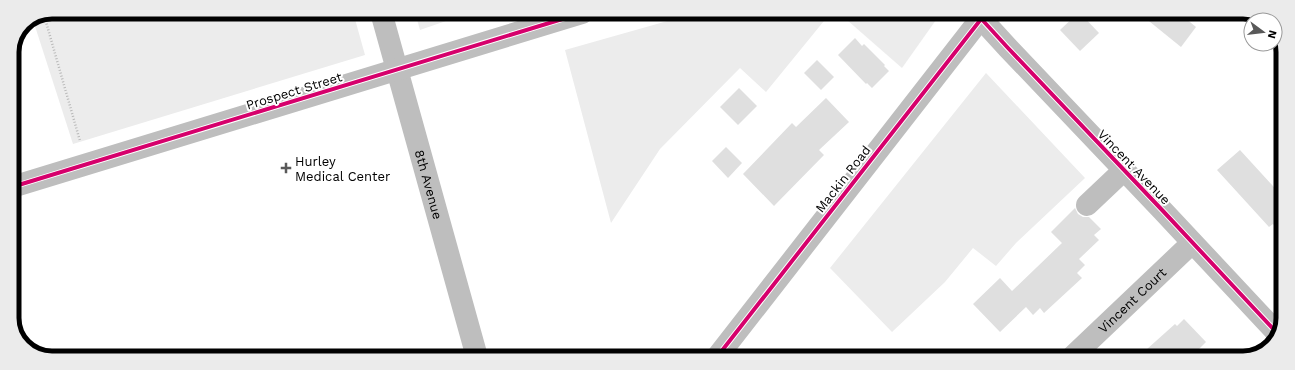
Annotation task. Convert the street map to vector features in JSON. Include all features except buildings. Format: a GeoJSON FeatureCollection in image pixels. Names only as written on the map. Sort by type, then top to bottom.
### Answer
{"type":"FeatureCollection","features":[{"type":"Feature","properties":{"kind":"street","name":"8th Avenue"},"geometry":{"type":"LineString","coordinates":[[383,19],[475,351]]}},
{"type":"Feature","properties":{"kind":"street","name":"Prospect Street"},"geometry":{"type":"LineString","coordinates":[[19,185],[563,19]]}},
{"type":"Feature","properties":{"kind":"street","name":"Mackin Road"},"geometry":{"type":"LineString","coordinates":[[722,351],[978,19]]}},
{"type":"Feature","properties":{"kind":"street","name":"Vincent Avenue"},"geometry":{"type":"LineString","coordinates":[[985,19],[1274,329]]}},
{"type":"Feature","properties":{"kind":"street"},"geometry":{"type":"LineString","coordinates":[[1087,205],[1124,170]]}},
{"type":"Feature","properties":{"kind":"street","name":"Vincent Court"},"geometry":{"type":"LineString","coordinates":[[1078,351],[1192,243]]}},
{"type":"Feature","properties":{"kind":"path"},"geometry":{"type":"LineString","coordinates":[[45,20],[80,141]]}},
{"type":"Feature","properties":{"kind":"shaded area"},"geometry":{"type":"Polygon","coordinates":[[[52,19],[355,19],[365,55],[73,144],[35,25],[39,22],[52,19]]]}},
{"type":"Feature","properties":{"kind":"shaded area"},"geometry":{"type":"Polygon","coordinates":[[[417,19],[452,19],[420,30],[417,19]]]}},
{"type":"Feature","properties":{"kind":"shaded area"},"geometry":{"type":"Polygon","coordinates":[[[674,19],[826,19],[766,92],[740,68],[660,149],[611,223],[565,50],[674,19]]]}},
{"type":"Feature","properties":{"kind":"shaded area"},"geometry":{"type":"Polygon","coordinates":[[[846,19],[935,19],[936,20],[902,68],[846,19]]]}},
{"type":"Feature","properties":{"kind":"shaded area"},"geometry":{"type":"Polygon","coordinates":[[[986,73],[1085,178],[1016,243],[996,266],[973,248],[945,282],[892,332],[830,268],[986,73]]]}},
{"type":"Feature","properties":{"kind":"cycle path"},"geometry":{"type":"LineString","coordinates":[[19,185],[562,19]]}},
{"type":"Feature","properties":{"kind":"cycle path"},"geometry":{"type":"LineString","coordinates":[[981,19],[1274,329]]}},
{"type":"Feature","properties":{"kind":"cycle path"},"geometry":{"type":"LineString","coordinates":[[722,351],[981,19]]}},
{"type":"Feature","properties":{"kind":"place","name":"Hurley Medical Center"},"geometry":{"type":"Point","coordinates":[286,168]}}]}
